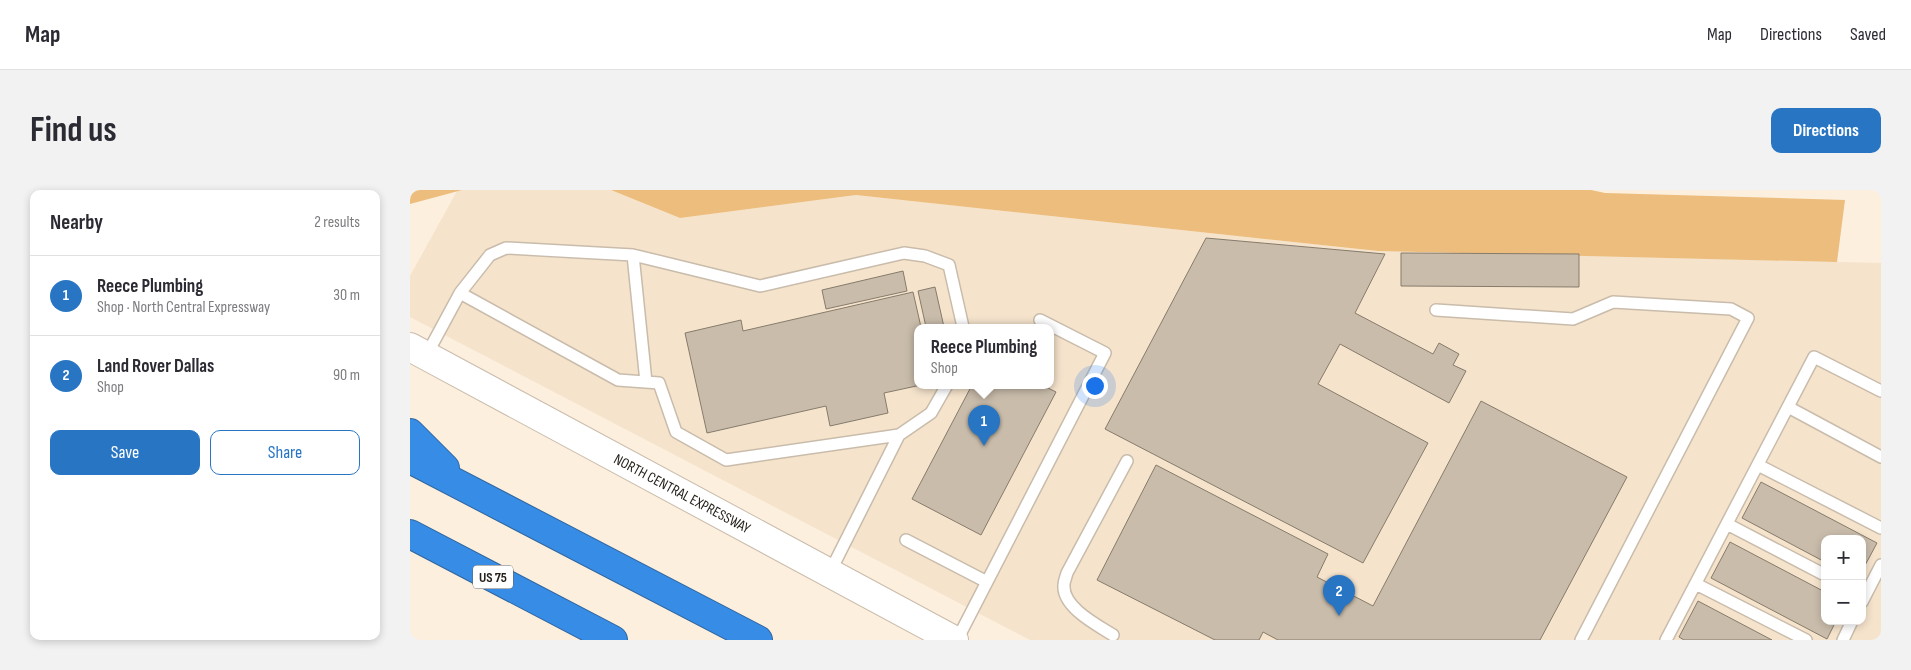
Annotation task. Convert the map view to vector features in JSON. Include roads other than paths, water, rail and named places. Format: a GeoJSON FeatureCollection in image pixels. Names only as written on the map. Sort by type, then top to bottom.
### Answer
{"type":"FeatureCollection","features":[{"type":"Feature","properties":{"kind":"highway"},"geometry":{"type":"LineString","coordinates":[[410,432],[464,487]]}},
{"type":"Feature","properties":{"kind":"highway"},"geometry":{"type":"LineString","coordinates":[[410,459],[758,640]]}},
{"type":"Feature","properties":{"kind":"highway","name":"US 75"},"geometry":{"type":"LineString","coordinates":[[410,534],[613,640]]}},
{"type":"Feature","properties":{"kind":"main road","name":"NORTH CENTRAL EXPRESSWAY"},"geometry":{"type":"LineString","coordinates":[[418,352],[956,640]]}},
{"type":"Feature","properties":{"kind":"lane"},"geometry":{"type":"LineString","coordinates":[[418,352],[490,255],[506,248],[633,255],[760,286],[904,253],[925,256],[949,265],[962,324]]}},
{"type":"Feature","properties":{"kind":"lane"},"geometry":{"type":"LineString","coordinates":[[633,255],[646,382]]}},
{"type":"Feature","properties":{"kind":"lane"},"geometry":{"type":"LineString","coordinates":[[460,293],[618,380],[659,383],[676,432],[726,460],[899,435],[931,413],[946,389]]}},
{"type":"Feature","properties":{"kind":"lane"},"geometry":{"type":"LineString","coordinates":[[1436,310],[1573,319],[1613,302],[1731,309],[1748,318],[1581,640]]}},
{"type":"Feature","properties":{"kind":"lane"},"geometry":{"type":"LineString","coordinates":[[1040,320],[1048,324]]}},
{"type":"Feature","properties":{"kind":"lane"},"geometry":{"type":"LineString","coordinates":[[956,640],[1105,354],[1054,327]]}},
{"type":"Feature","properties":{"kind":"lane"},"geometry":{"type":"LineString","coordinates":[[1666,640],[1814,357],[1881,391]]}},
{"type":"Feature","properties":{"kind":"lane"},"geometry":{"type":"LineString","coordinates":[[1788,407],[1881,457]]}},
{"type":"Feature","properties":{"kind":"lane"},"geometry":{"type":"LineString","coordinates":[[830,574],[899,435]]}},
{"type":"Feature","properties":{"kind":"lane"},"geometry":{"type":"LineString","coordinates":[[1115,638],[1081,614],[1066,599],[1064,586],[1067,573],[1127,461]]}},
{"type":"Feature","properties":{"kind":"lane"},"geometry":{"type":"LineString","coordinates":[[1758,465],[1881,528]]}},
{"type":"Feature","properties":{"kind":"lane"},"geometry":{"type":"LineString","coordinates":[[1727,524],[1821,573]]}},
{"type":"Feature","properties":{"kind":"lane"},"geometry":{"type":"LineString","coordinates":[[906,540],[987,582]]}},
{"type":"Feature","properties":{"kind":"lane"},"geometry":{"type":"LineString","coordinates":[[1866,592],[1881,565]]}},
{"type":"Feature","properties":{"kind":"lane"},"geometry":{"type":"LineString","coordinates":[[1696,584],[1806,640]]}},
{"type":"Feature","properties":{"kind":"lane"},"geometry":{"type":"LineString","coordinates":[[1843,640],[1850,625]]}},
{"type":"Feature","properties":{"kind":"place","name":"Reece Plumbing"},"geometry":{"type":"Point","coordinates":[984,446]}},
{"type":"Feature","properties":{"kind":"place","name":"Land Rover Dallas"},"geometry":{"type":"Point","coordinates":[1339,616]}}]}
